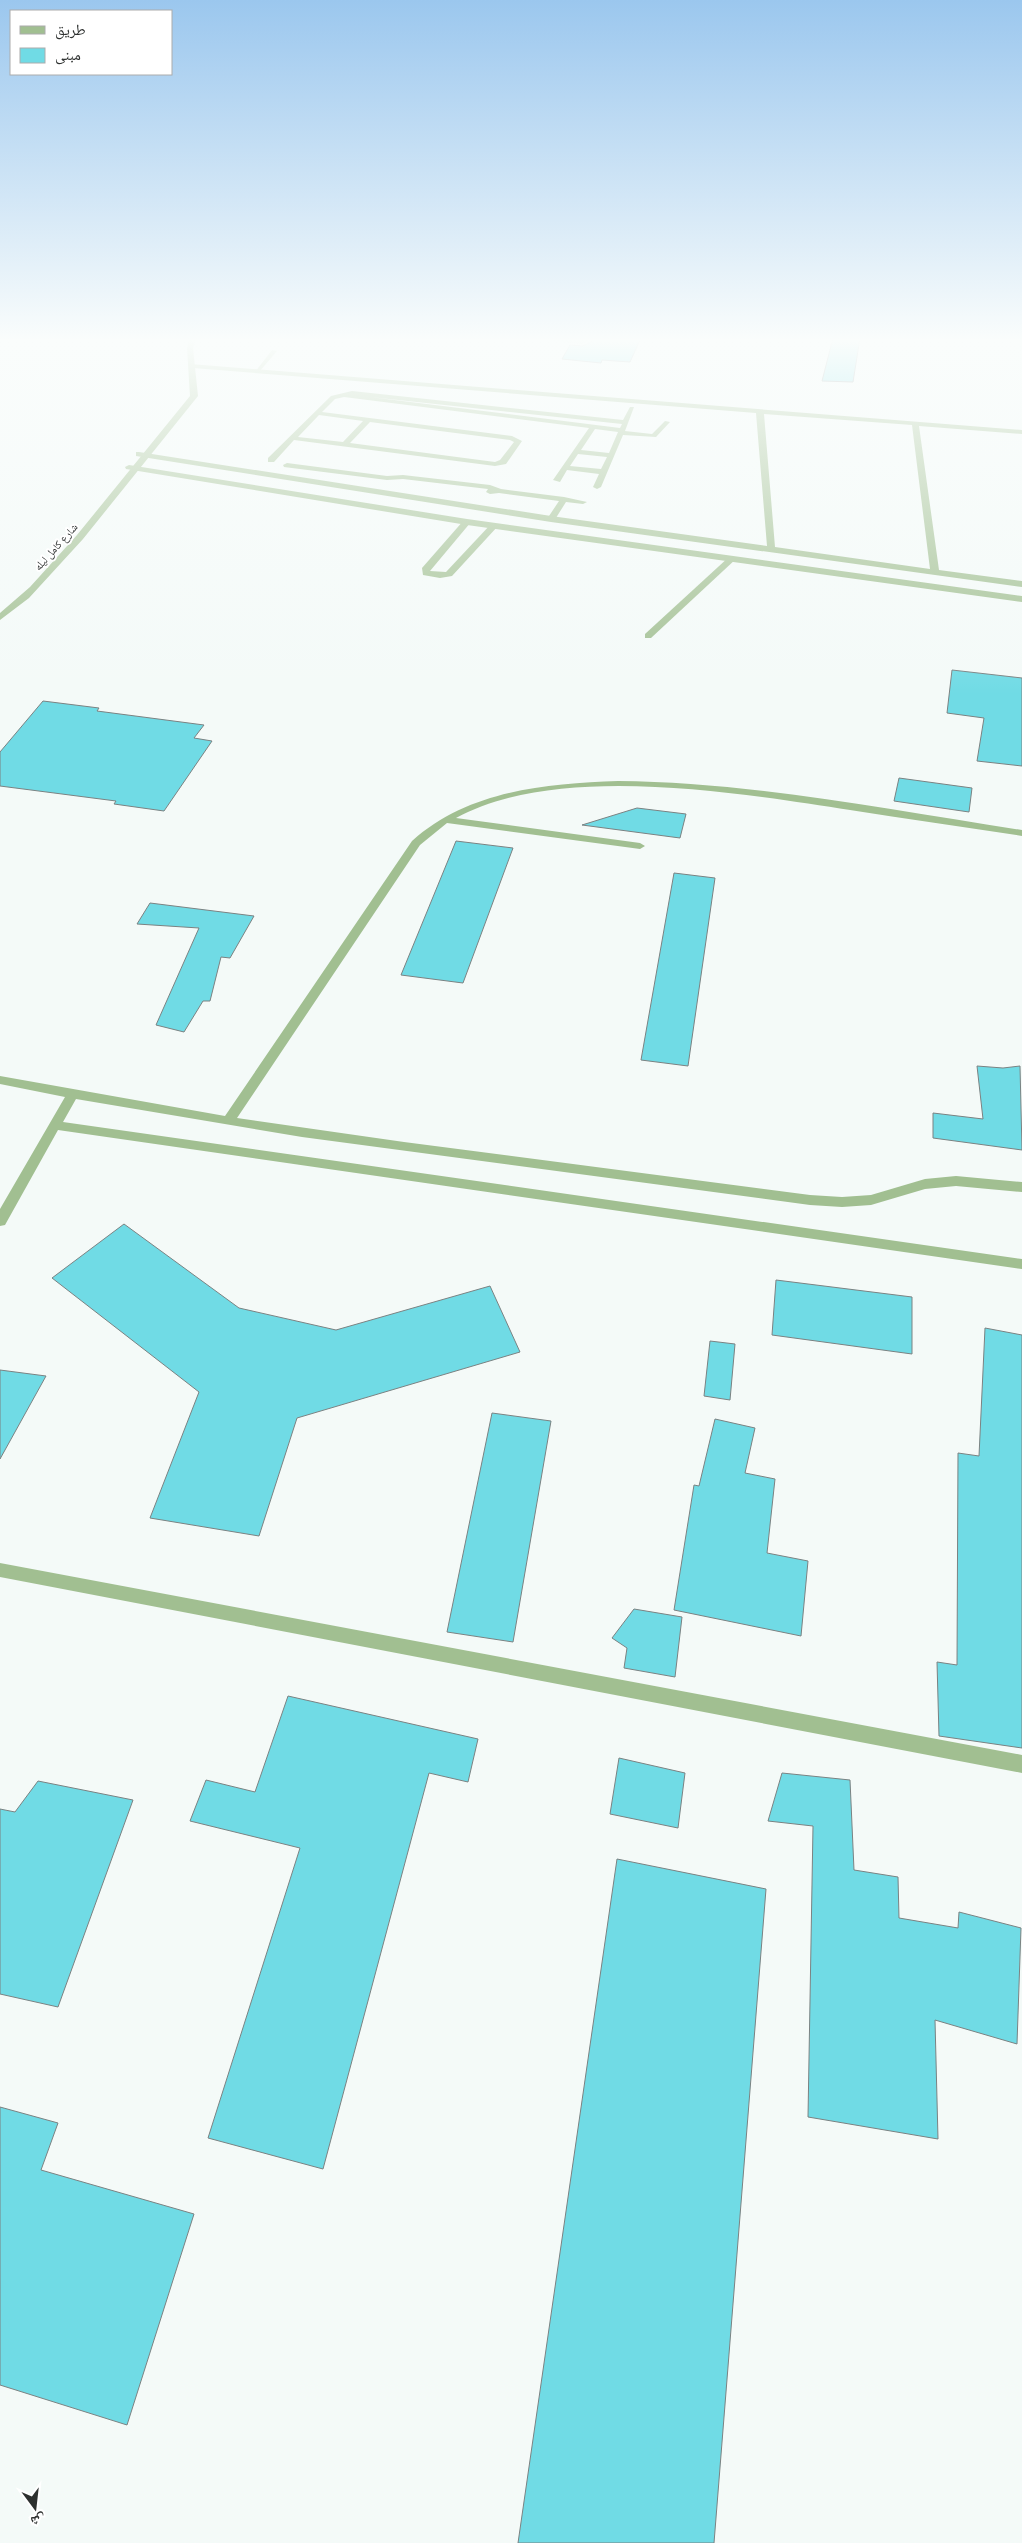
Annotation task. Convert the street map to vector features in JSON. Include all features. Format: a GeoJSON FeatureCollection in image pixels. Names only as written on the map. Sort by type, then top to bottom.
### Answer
{"type":"FeatureCollection","features":[{"type":"Feature","properties":{"kind":"street","name":"شارع كامل ليله"},"geometry":{"type":"LineString","coordinates":[[0,617],[28,595],[88,529],[132,468],[138,457]]}},
{"type":"Feature","properties":{"kind":"street","name":"شارع كامل ليله"},"geometry":{"type":"LineString","coordinates":[[0,608],[132,468],[147,457]]}},
{"type":"Feature","properties":{"kind":"street"},"geometry":{"type":"LineString","coordinates":[[159,457],[551,519],[1017,583],[1009,597]]}},
{"type":"Feature","properties":{"kind":"street"},"geometry":{"type":"LineString","coordinates":[[764,457],[771,548]]}},
{"type":"Feature","properties":{"kind":"street"},"geometry":{"type":"LineString","coordinates":[[918,457],[931,571]]}},
{"type":"Feature","properties":{"kind":"street"},"geometry":{"type":"LineString","coordinates":[[132,468],[494,526],[1022,599]]}},
{"type":"Feature","properties":{"kind":"street"},"geometry":{"type":"LineString","coordinates":[[520,529],[531,516]]}},
{"type":"Feature","properties":{"kind":"street"},"geometry":{"type":"LineString","coordinates":[[598,540],[608,526]]}},
{"type":"Feature","properties":{"kind":"street"},"geometry":{"type":"LineString","coordinates":[[733,558],[744,544]]}},
{"type":"Feature","properties":{"kind":"street"},"geometry":{"type":"LineString","coordinates":[[924,584],[923,577],[931,571]]}},
{"type":"Feature","properties":{"kind":"street"},"geometry":{"type":"LineString","coordinates":[[945,588],[950,581],[950,574]]}},
{"type":"Feature","properties":{"kind":"lane"},"geometry":{"type":"LineString","coordinates":[[270,460],[273,457]]}},
{"type":"Feature","properties":{"kind":"lane"},"geometry":{"type":"LineString","coordinates":[[437,457],[495,464],[503,462],[507,457]]}},
{"type":"Feature","properties":{"kind":"lane"},"geometry":{"type":"LineString","coordinates":[[557,480],[573,457]]}},
{"type":"Feature","properties":{"kind":"lane"},"geometry":{"type":"LineString","coordinates":[[598,486],[610,457]]}},
{"type":"Feature","properties":{"kind":"lane"},"geometry":{"type":"LineString","coordinates":[[287,465],[387,478],[399,482],[477,491],[499,491],[584,502]]}},
{"type":"Feature","properties":{"kind":"lane"},"geometry":{"type":"LineString","coordinates":[[566,468],[604,472]]}},
{"type":"Feature","properties":{"kind":"lane"},"geometry":{"type":"LineString","coordinates":[[551,519],[564,499]]}},
{"type":"Feature","properties":{"kind":"lane"},"geometry":{"type":"LineString","coordinates":[[467,522],[425,570],[426,573],[440,576],[449,574],[494,526]]}},
{"type":"Feature","properties":{"kind":"lane"},"geometry":{"type":"LineString","coordinates":[[648,636],[733,558]]}},
{"type":"Feature","properties":{"kind":"lane"},"geometry":{"type":"LineString","coordinates":[[230,1120],[416,843],[426,832],[445,820],[482,803],[519,792],[576,785],[650,782],[725,789],[1022,833]]}},
{"type":"Feature","properties":{"kind":"lane"},"geometry":{"type":"LineString","coordinates":[[445,820],[640,846]]}},
{"type":"Feature","properties":{"kind":"lane"},"geometry":{"type":"LineString","coordinates":[[0,1080],[72,1095],[324,1135],[810,1200],[842,1202],[871,1200],[925,1184],[956,1180],[1022,1187]]}},
{"type":"Feature","properties":{"kind":"lane"},"geometry":{"type":"LineString","coordinates":[[0,1221],[72,1095]]}},
{"type":"Feature","properties":{"kind":"lane"},"geometry":{"type":"LineString","coordinates":[[55,1125],[1022,1264]]}},
{"type":"Feature","properties":{"kind":"lane"},"geometry":{"type":"LineString","coordinates":[[0,1570],[1022,1764]]}},
{"type":"Feature","properties":{"kind":"building"},"geometry":{"type":"Polygon","coordinates":[[[952,670],[1022,678],[1022,766],[977,761],[984,718],[947,713],[952,670]]]}},
{"type":"Feature","properties":{"kind":"building"},"geometry":{"type":"Polygon","coordinates":[[[43,701],[99,708],[97,711],[204,725],[194,738],[212,741],[164,811],[114,804],[116,801],[0,786],[0,752],[43,701]]]}},
{"type":"Feature","properties":{"kind":"building"},"geometry":{"type":"Polygon","coordinates":[[[899,778],[972,788],[969,812],[894,801],[899,778]]]}},
{"type":"Feature","properties":{"kind":"building"},"geometry":{"type":"Polygon","coordinates":[[[637,808],[686,814],[680,838],[582,825],[637,808]]]}},
{"type":"Feature","properties":{"kind":"building"},"geometry":{"type":"Polygon","coordinates":[[[456,841],[513,848],[463,983],[401,975],[456,841]]]}},
{"type":"Feature","properties":{"kind":"building"},"geometry":{"type":"Polygon","coordinates":[[[674,873],[715,878],[688,1066],[641,1060],[674,873]]]}},
{"type":"Feature","properties":{"kind":"building"},"geometry":{"type":"Polygon","coordinates":[[[150,903],[254,916],[230,958],[221,957],[210,1001],[203,1001],[184,1032],[156,1025],[199,928],[137,924],[150,903]]]}},
{"type":"Feature","properties":{"kind":"building"},"geometry":{"type":"Polygon","coordinates":[[[977,1066],[1003,1068],[1020,1066],[1022,1150],[933,1138],[933,1113],[983,1119],[977,1066]]]}},
{"type":"Feature","properties":{"kind":"building"},"geometry":{"type":"Polygon","coordinates":[[[124,1224],[239,1308],[336,1330],[490,1286],[520,1352],[297,1418],[259,1536],[150,1518],[199,1392],[52,1278],[124,1224]]]}},
{"type":"Feature","properties":{"kind":"building"},"geometry":{"type":"Polygon","coordinates":[[[776,1280],[912,1297],[912,1354],[772,1335],[776,1280]]]}},
{"type":"Feature","properties":{"kind":"building"},"geometry":{"type":"Polygon","coordinates":[[[985,1328],[1022,1335],[1022,1748],[939,1736],[937,1662],[957,1665],[958,1453],[979,1456],[985,1328]]]}},
{"type":"Feature","properties":{"kind":"building"},"geometry":{"type":"Polygon","coordinates":[[[710,1341],[735,1344],[730,1400],[704,1396],[710,1341]]]}},
{"type":"Feature","properties":{"kind":"building"},"geometry":{"type":"Polygon","coordinates":[[[0,1370],[46,1376],[0,1459],[0,1370]]]}},
{"type":"Feature","properties":{"kind":"building"},"geometry":{"type":"Polygon","coordinates":[[[492,1413],[551,1421],[513,1642],[447,1632],[492,1413]]]}},
{"type":"Feature","properties":{"kind":"building"},"geometry":{"type":"Polygon","coordinates":[[[715,1419],[755,1428],[745,1473],[775,1479],[767,1553],[808,1561],[801,1636],[674,1610],[694,1485],[699,1486],[715,1419]]]}},
{"type":"Feature","properties":{"kind":"building"},"geometry":{"type":"Polygon","coordinates":[[[634,1609],[682,1617],[675,1677],[624,1668],[627,1648],[612,1638],[634,1609]]]}},
{"type":"Feature","properties":{"kind":"building"},"geometry":{"type":"Polygon","coordinates":[[[288,1696],[478,1739],[468,1782],[429,1773],[323,2169],[208,2138],[300,1848],[190,1821],[206,1780],[255,1792],[288,1696]]]}},
{"type":"Feature","properties":{"kind":"building"},"geometry":{"type":"Polygon","coordinates":[[[619,1758],[685,1773],[678,1828],[610,1814],[619,1758]]]}},
{"type":"Feature","properties":{"kind":"building"},"geometry":{"type":"Polygon","coordinates":[[[782,1773],[850,1780],[854,1870],[898,1877],[899,1918],[958,1928],[959,1912],[1021,1928],[1017,2044],[935,2020],[938,2139],[808,2117],[813,1826],[768,1821],[782,1773]]]}},
{"type":"Feature","properties":{"kind":"building"},"geometry":{"type":"Polygon","coordinates":[[[38,1781],[133,1800],[58,2007],[0,1994],[0,1809],[15,1812],[38,1781]]]}},
{"type":"Feature","properties":{"kind":"building"},"geometry":{"type":"Polygon","coordinates":[[[617,1859],[766,1889],[714,2543],[518,2543],[617,1859]]]}},
{"type":"Feature","properties":{"kind":"building"},"geometry":{"type":"Polygon","coordinates":[[[0,2107],[58,2123],[41,2170],[194,2214],[127,2425],[0,2385],[0,2107]]]}}]}
